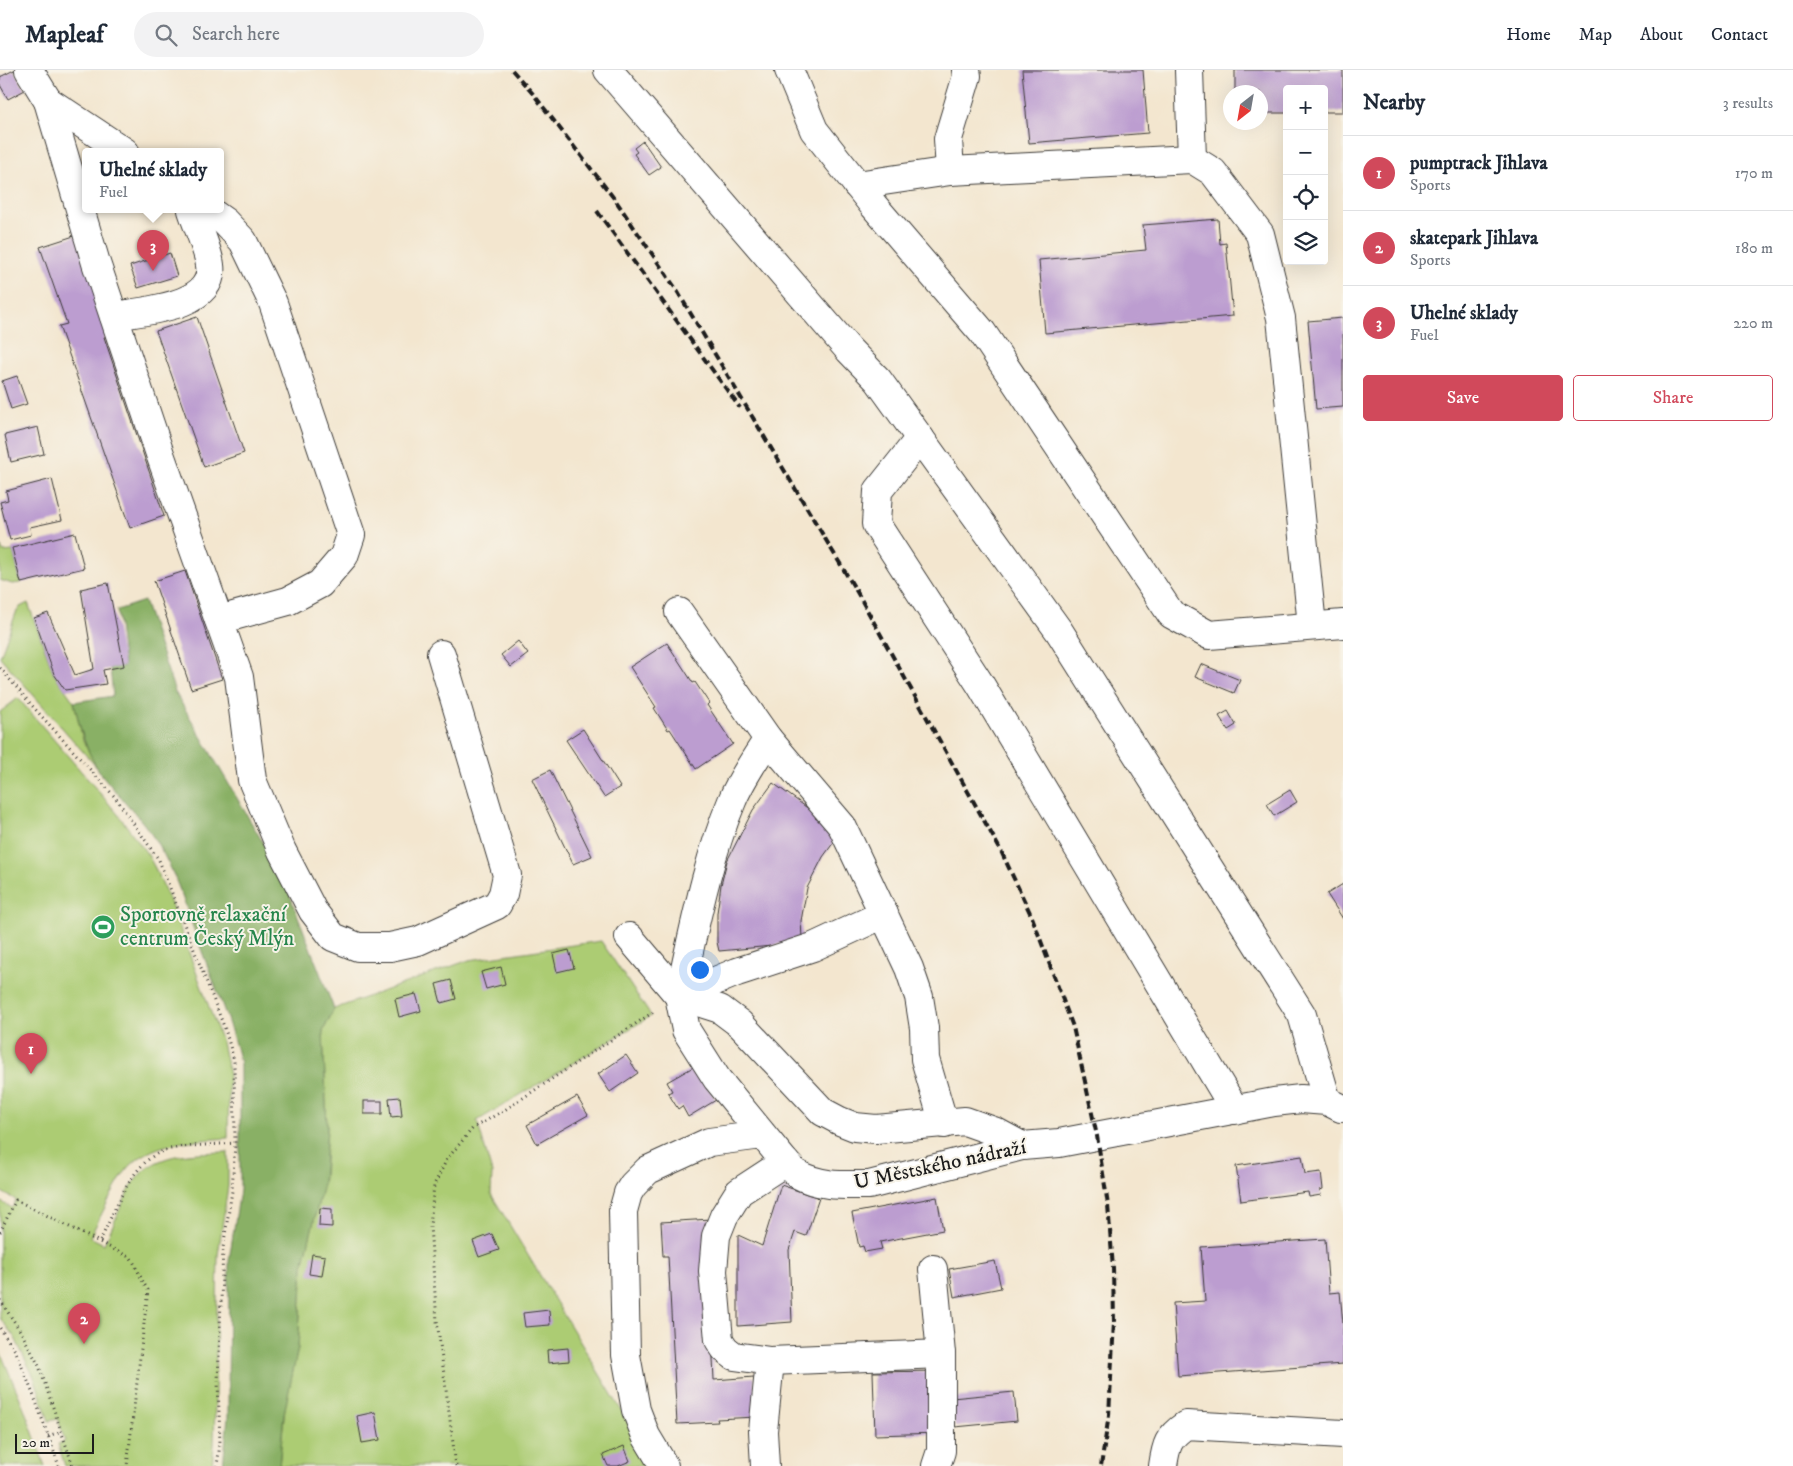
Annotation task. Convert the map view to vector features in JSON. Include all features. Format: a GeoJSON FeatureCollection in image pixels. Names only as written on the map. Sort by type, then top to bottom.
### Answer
{"type":"FeatureCollection","features":[{"type":"Feature","properties":{"kind":"street"},"geometry":{"type":"LineString","coordinates":[[29,70],[48,101],[96,263],[240,677],[252,780],[282,851],[313,912],[333,937],[358,947],[390,947],[418,941],[496,904],[503,894],[507,875],[441,654]]}},
{"type":"Feature","properties":{"kind":"street"},"geometry":{"type":"LineString","coordinates":[[608,70],[777,267],[878,380],[1059,631],[1302,1015],[1335,1105]]}},
{"type":"Feature","properties":{"kind":"street"},"geometry":{"type":"LineString","coordinates":[[789,70],[814,130],[857,185],[982,332],[1171,614],[1209,635],[1343,624]]}},
{"type":"Feature","properties":{"kind":"street"},"geometry":{"type":"LineString","coordinates":[[950,172],[948,139],[967,76],[966,70]]}},
{"type":"Feature","properties":{"kind":"street"},"geometry":{"type":"LineString","coordinates":[[1189,70],[1192,159]]}},
{"type":"Feature","properties":{"kind":"street"},"geometry":{"type":"LineString","coordinates":[[48,101],[119,148]]}},
{"type":"Feature","properties":{"kind":"street"},"geometry":{"type":"LineString","coordinates":[[857,185],[950,172],[1192,159],[1213,172],[1260,234],[1280,318],[1312,626]]}},
{"type":"Feature","properties":{"kind":"street"},"geometry":{"type":"LineString","coordinates":[[114,316],[180,303],[199,295],[210,279],[210,265],[193,213]]}},
{"type":"Feature","properties":{"kind":"street"},"geometry":{"type":"LineString","coordinates":[[212,213],[225,222],[243,241],[273,302],[351,535],[344,556],[320,584],[288,601],[219,620]]}},
{"type":"Feature","properties":{"kind":"street"},"geometry":{"type":"LineString","coordinates":[[920,438],[878,491],[876,524],[980,684],[1235,1110]]}},
{"type":"Feature","properties":{"kind":"street"},"geometry":{"type":"LineString","coordinates":[[679,612],[768,739],[842,826],[909,968],[919,997],[924,1028],[925,1059],[944,1124]]}},
{"type":"Feature","properties":{"kind":"street"},"geometry":{"type":"LineString","coordinates":[[679,996],[717,841],[733,800],[749,767],[768,739]]}},
{"type":"Feature","properties":{"kind":"street"},"geometry":{"type":"LineString","coordinates":[[679,996],[737,972],[813,947],[884,914]]}},
{"type":"Feature","properties":{"kind":"street","name":"U Městského nádraží"},"geometry":{"type":"LineString","coordinates":[[629,938],[679,996],[686,1030],[717,1079],[785,1162],[798,1175],[818,1183],[842,1185],[869,1184],[1022,1146],[1059,1143],[1274,1102],[1301,1099],[1335,1105]]}},
{"type":"Feature","properties":{"kind":"street"},"geometry":{"type":"LineString","coordinates":[[679,996],[720,1009],[740,1024],[823,1112],[840,1121],[855,1127],[876,1129],[965,1121],[996,1132],[1022,1146]]}},
{"type":"Feature","properties":{"kind":"street"},"geometry":{"type":"LineString","coordinates":[[664,1466],[646,1436],[636,1410],[626,1355],[623,1211],[628,1192],[648,1170],[709,1142],[762,1135]]}},
{"type":"Feature","properties":{"kind":"street"},"geometry":{"type":"LineString","coordinates":[[785,1162],[739,1192],[724,1216],[716,1236],[713,1271],[720,1340],[725,1349],[734,1356],[770,1361],[941,1354]]}},
{"type":"Feature","properties":{"kind":"street"},"geometry":{"type":"LineString","coordinates":[[933,1269],[941,1354],[941,1451],[936,1466]]}},
{"type":"Feature","properties":{"kind":"street"},"geometry":{"type":"LineString","coordinates":[[765,1466],[763,1431],[770,1361]]}},
{"type":"Feature","properties":{"kind":"street"},"geometry":{"type":"LineString","coordinates":[[1163,1466],[1165,1451],[1173,1433],[1186,1425],[1343,1434]]}},
{"type":"Feature","properties":{"kind":"path"},"geometry":{"type":"LineString","coordinates":[[0,668],[115,797],[159,860],[219,1012],[234,1060],[235,1143],[232,1187],[223,1248],[218,1381],[220,1444],[217,1466]]}},
{"type":"Feature","properties":{"kind":"path"},"geometry":{"type":"LineString","coordinates":[[456,1466],[436,1302],[430,1226],[434,1185],[447,1159],[473,1128],[512,1105],[679,996]]}},
{"type":"Feature","properties":{"kind":"path"},"geometry":{"type":"LineString","coordinates":[[100,1241],[138,1167],[152,1156],[169,1149],[235,1143]]}},
{"type":"Feature","properties":{"kind":"path"},"geometry":{"type":"LineString","coordinates":[[0,1232],[16,1200],[132,1258],[140,1279],[148,1290],[127,1466]]}},
{"type":"Feature","properties":{"kind":"path"},"geometry":{"type":"LineString","coordinates":[[0,1300],[21,1332],[39,1366],[73,1466]]}},
{"type":"Feature","properties":{"kind":"path"},"geometry":{"type":"LineString","coordinates":[[0,1328],[16,1352],[59,1466]]}},
{"type":"Feature","properties":{"kind":"path"},"geometry":{"type":"LineString","coordinates":[[48,1436],[62,1431]]}},
{"type":"Feature","properties":{"kind":"green space"},"geometry":{"type":"Polygon","coordinates":[[[0,544],[3,552],[13,551],[21,583],[12,584],[0,580],[0,544]]]}},
{"type":"Feature","properties":{"kind":"green space"},"geometry":{"type":"Polygon","coordinates":[[[144,601],[175,692],[282,875],[334,1009],[323,1031],[327,1128],[323,1184],[303,1266],[298,1348],[284,1414],[279,1466],[223,1466],[228,1417],[229,1260],[240,1190],[240,1063],[236,1047],[221,1001],[170,866],[145,825],[96,767],[84,740],[74,702],[113,696],[110,668],[124,666],[117,610],[144,601]]]}},
{"type":"Feature","properties":{"kind":"green space"},"geometry":{"type":"Polygon","coordinates":[[[28,603],[54,674],[74,702],[83,740],[99,770],[0,657],[16,613],[20,607],[28,603]]]}},
{"type":"Feature","properties":{"kind":"green space"},"geometry":{"type":"Polygon","coordinates":[[[18,698],[117,813],[148,855],[171,904],[222,1042],[229,1075],[228,1138],[172,1144],[159,1148],[135,1161],[120,1179],[90,1237],[104,1244],[124,1200],[137,1178],[146,1169],[167,1158],[180,1155],[228,1152],[228,1186],[218,1255],[212,1466],[65,1466],[58,1444],[65,1441],[58,1419],[49,1421],[34,1377],[15,1338],[0,1318],[0,1201],[12,1208],[16,1200],[0,1191],[0,712],[18,698]]]}},
{"type":"Feature","properties":{"kind":"green space"},"geometry":{"type":"Polygon","coordinates":[[[601,941],[651,1016],[477,1121],[492,1173],[491,1194],[655,1466],[279,1466],[285,1407],[298,1348],[303,1266],[324,1178],[327,1128],[323,1031],[334,1009],[469,960],[601,941]]]}},
{"type":"Feature","properties":{"kind":"green space"},"geometry":{"type":"Polygon","coordinates":[[[0,1351],[24,1408],[45,1466],[0,1466],[0,1351]]]}},
{"type":"Feature","properties":{"kind":"building"},"geometry":{"type":"Polygon","coordinates":[[[14,70],[25,90],[8,99],[0,85],[0,77],[14,70]]]}},
{"type":"Feature","properties":{"kind":"building"},"geometry":{"type":"Polygon","coordinates":[[[1022,70],[1143,70],[1148,133],[1029,143],[1022,70]]]}},
{"type":"Feature","properties":{"kind":"building"},"geometry":{"type":"Polygon","coordinates":[[[1235,70],[1343,70],[1343,112],[1328,112],[1328,85],[1283,85],[1283,113],[1268,113],[1268,85],[1235,85],[1235,70]]]}},
{"type":"Feature","properties":{"kind":"building"},"geometry":{"type":"Polygon","coordinates":[[[643,141],[661,167],[649,175],[634,154],[637,152],[634,148],[643,141]]]}},
{"type":"Feature","properties":{"kind":"building"},"geometry":{"type":"Polygon","coordinates":[[[1218,219],[1220,244],[1226,243],[1233,316],[1045,333],[1039,260],[1146,250],[1143,225],[1218,219]]]}},
{"type":"Feature","properties":{"kind":"building"},"geometry":{"type":"Polygon","coordinates":[[[77,235],[112,335],[104,337],[164,516],[130,528],[59,326],[67,324],[40,247],[77,235]]]}},
{"type":"Feature","properties":{"kind":"building"},"geometry":{"type":"Polygon","coordinates":[[[170,253],[177,276],[138,288],[130,266],[170,253]]]}},
{"type":"Feature","properties":{"kind":"building"},"geometry":{"type":"Polygon","coordinates":[[[197,317],[244,453],[204,467],[156,331],[197,317]]]}},
{"type":"Feature","properties":{"kind":"building"},"geometry":{"type":"Polygon","coordinates":[[[1343,318],[1343,407],[1316,409],[1308,321],[1343,318]]]}},
{"type":"Feature","properties":{"kind":"building"},"geometry":{"type":"Polygon","coordinates":[[[17,376],[27,404],[11,409],[2,381],[17,376]]]}},
{"type":"Feature","properties":{"kind":"building"},"geometry":{"type":"Polygon","coordinates":[[[38,427],[44,454],[11,462],[5,435],[38,427]]]}},
{"type":"Feature","properties":{"kind":"building"},"geometry":{"type":"Polygon","coordinates":[[[52,479],[62,520],[30,527],[31,535],[10,540],[0,502],[8,500],[6,491],[52,479]]]}},
{"type":"Feature","properties":{"kind":"building"},"geometry":{"type":"Polygon","coordinates":[[[75,533],[84,568],[21,583],[12,548],[75,533]]]}},
{"type":"Feature","properties":{"kind":"building"},"geometry":{"type":"Polygon","coordinates":[[[185,571],[222,679],[191,689],[154,581],[185,571]]]}},
{"type":"Feature","properties":{"kind":"building"},"geometry":{"type":"Polygon","coordinates":[[[108,583],[124,666],[103,670],[106,684],[65,690],[54,674],[34,618],[48,613],[75,675],[94,669],[81,589],[108,583]]]}},
{"type":"Feature","properties":{"kind":"building"},"geometry":{"type":"Polygon","coordinates":[[[518,641],[528,654],[511,667],[501,655],[518,641]]]}},
{"type":"Feature","properties":{"kind":"building"},"geometry":{"type":"Polygon","coordinates":[[[667,643],[693,683],[695,682],[709,703],[707,705],[733,744],[696,769],[670,729],[668,730],[654,708],[656,707],[630,667],[667,643]]]}},
{"type":"Feature","properties":{"kind":"building"},"geometry":{"type":"Polygon","coordinates":[[[1201,664],[1240,680],[1234,693],[1195,677],[1201,664]]]}},
{"type":"Feature","properties":{"kind":"building"},"geometry":{"type":"Polygon","coordinates":[[[1228,711],[1236,725],[1228,730],[1219,716],[1228,711]]]}},
{"type":"Feature","properties":{"kind":"building"},"geometry":{"type":"Polygon","coordinates":[[[583,729],[620,787],[604,797],[566,740],[583,729]]]}},
{"type":"Feature","properties":{"kind":"building"},"geometry":{"type":"Polygon","coordinates":[[[550,770],[592,856],[573,864],[532,779],[550,770]]]}},
{"type":"Feature","properties":{"kind":"building"},"geometry":{"type":"Polygon","coordinates":[[[773,783],[817,815],[815,818],[839,835],[823,857],[807,888],[801,921],[802,938],[772,946],[719,951],[717,942],[717,913],[727,861],[753,810],[773,783]]]}},
{"type":"Feature","properties":{"kind":"building"},"geometry":{"type":"Polygon","coordinates":[[[1290,790],[1297,802],[1274,816],[1267,804],[1290,790]]]}},
{"type":"Feature","properties":{"kind":"building"},"geometry":{"type":"Polygon","coordinates":[[[1343,884],[1343,919],[1327,894],[1343,884]]]}},
{"type":"Feature","properties":{"kind":"building"},"geometry":{"type":"Polygon","coordinates":[[[569,950],[574,968],[557,972],[553,954],[569,950]]]}},
{"type":"Feature","properties":{"kind":"building"},"geometry":{"type":"Polygon","coordinates":[[[501,967],[505,984],[486,989],[481,972],[501,967]]]}},
{"type":"Feature","properties":{"kind":"building"},"geometry":{"type":"Polygon","coordinates":[[[451,980],[456,999],[441,1003],[436,984],[451,980]]]}},
{"type":"Feature","properties":{"kind":"building"},"geometry":{"type":"Polygon","coordinates":[[[416,994],[421,1011],[399,1017],[395,999],[416,994]]]}},
{"type":"Feature","properties":{"kind":"building"},"geometry":{"type":"Polygon","coordinates":[[[626,1055],[638,1073],[610,1092],[598,1074],[626,1055]]]}},
{"type":"Feature","properties":{"kind":"building"},"geometry":{"type":"Polygon","coordinates":[[[695,1066],[716,1100],[688,1117],[682,1106],[678,1109],[668,1093],[672,1091],[667,1082],[695,1066]]]}},
{"type":"Feature","properties":{"kind":"building"},"geometry":{"type":"Polygon","coordinates":[[[400,1097],[402,1116],[391,1117],[389,1098],[400,1097]]]}},
{"type":"Feature","properties":{"kind":"building"},"geometry":{"type":"Polygon","coordinates":[[[577,1097],[588,1115],[537,1144],[527,1125],[577,1097]]]}},
{"type":"Feature","properties":{"kind":"building"},"geometry":{"type":"Polygon","coordinates":[[[364,1101],[382,1101],[382,1114],[364,1114],[364,1101]]]}},
{"type":"Feature","properties":{"kind":"building"},"geometry":{"type":"Polygon","coordinates":[[[1302,1156],[1305,1174],[1321,1172],[1323,1189],[1320,1190],[1321,1195],[1309,1197],[1308,1192],[1241,1201],[1236,1166],[1302,1156]]]}},
{"type":"Feature","properties":{"kind":"building"},"geometry":{"type":"Polygon","coordinates":[[[781,1185],[819,1198],[806,1236],[795,1232],[789,1250],[792,1322],[738,1326],[738,1235],[762,1246],[781,1185]]]}},
{"type":"Feature","properties":{"kind":"building"},"geometry":{"type":"Polygon","coordinates":[[[937,1197],[943,1230],[880,1242],[882,1249],[865,1252],[863,1246],[859,1247],[852,1213],[937,1197]]]}},
{"type":"Feature","properties":{"kind":"building"},"geometry":{"type":"Polygon","coordinates":[[[320,1208],[332,1209],[332,1227],[319,1226],[320,1208]]]}},
{"type":"Feature","properties":{"kind":"building"},"geometry":{"type":"Polygon","coordinates":[[[711,1219],[708,1253],[714,1380],[754,1377],[756,1417],[717,1419],[718,1422],[677,1424],[668,1256],[663,1256],[661,1222],[711,1219]]]}},
{"type":"Feature","properties":{"kind":"building"},"geometry":{"type":"Polygon","coordinates":[[[492,1234],[499,1250],[479,1257],[473,1241],[492,1234]]]}},
{"type":"Feature","properties":{"kind":"building"},"geometry":{"type":"Polygon","coordinates":[[[1325,1239],[1329,1293],[1340,1292],[1343,1324],[1343,1364],[1178,1376],[1173,1303],[1205,1301],[1201,1247],[1325,1239]]]}},
{"type":"Feature","properties":{"kind":"building"},"geometry":{"type":"Polygon","coordinates":[[[312,1254],[325,1256],[322,1276],[309,1274],[312,1254]]]}},
{"type":"Feature","properties":{"kind":"building"},"geometry":{"type":"Polygon","coordinates":[[[995,1261],[1001,1288],[954,1297],[949,1269],[995,1261]]]}},
{"type":"Feature","properties":{"kind":"building"},"geometry":{"type":"Polygon","coordinates":[[[549,1310],[550,1325],[525,1327],[523,1313],[549,1310]]]}},
{"type":"Feature","properties":{"kind":"building"},"geometry":{"type":"Polygon","coordinates":[[[568,1348],[569,1361],[548,1363],[547,1350],[568,1348]]]}},
{"type":"Feature","properties":{"kind":"building"},"geometry":{"type":"Polygon","coordinates":[[[938,1371],[938,1433],[875,1435],[873,1372],[938,1371]]]}},
{"type":"Feature","properties":{"kind":"building"},"geometry":{"type":"Polygon","coordinates":[[[1014,1392],[1017,1421],[955,1427],[952,1398],[1014,1392]]]}},
{"type":"Feature","properties":{"kind":"building"},"geometry":{"type":"Polygon","coordinates":[[[375,1412],[380,1440],[362,1443],[357,1416],[375,1412]]]}},
{"type":"Feature","properties":{"kind":"building"},"geometry":{"type":"Polygon","coordinates":[[[624,1446],[630,1461],[618,1466],[608,1466],[603,1455],[624,1446]]]}},
{"type":"Feature","properties":{"kind":"railway"},"geometry":{"type":"LineString","coordinates":[[512,70],[534,95],[616,201],[676,289],[857,592],[1001,851],[1032,917],[1073,1027],[1097,1136],[1108,1205],[1113,1268],[1114,1322],[1109,1415],[1101,1466]]}},
{"type":"Feature","properties":{"kind":"railway"},"geometry":{"type":"LineString","coordinates":[[597,211],[740,408]]}},
{"type":"Feature","properties":{"kind":"place","name":"Uhelné sklady"},"geometry":{"type":"Point","coordinates":[153,271]}},
{"type":"Feature","properties":{"kind":"place","name":"Sportovně relaxační centrum Český Mlýn"},"geometry":{"type":"Point","coordinates":[103,927]}},
{"type":"Feature","properties":{"kind":"place","name":"pumptrack Jihlava"},"geometry":{"type":"Point","coordinates":[31,1074]}},
{"type":"Feature","properties":{"kind":"place","name":"skatepark Jihlava"},"geometry":{"type":"Point","coordinates":[84,1344]}}]}
